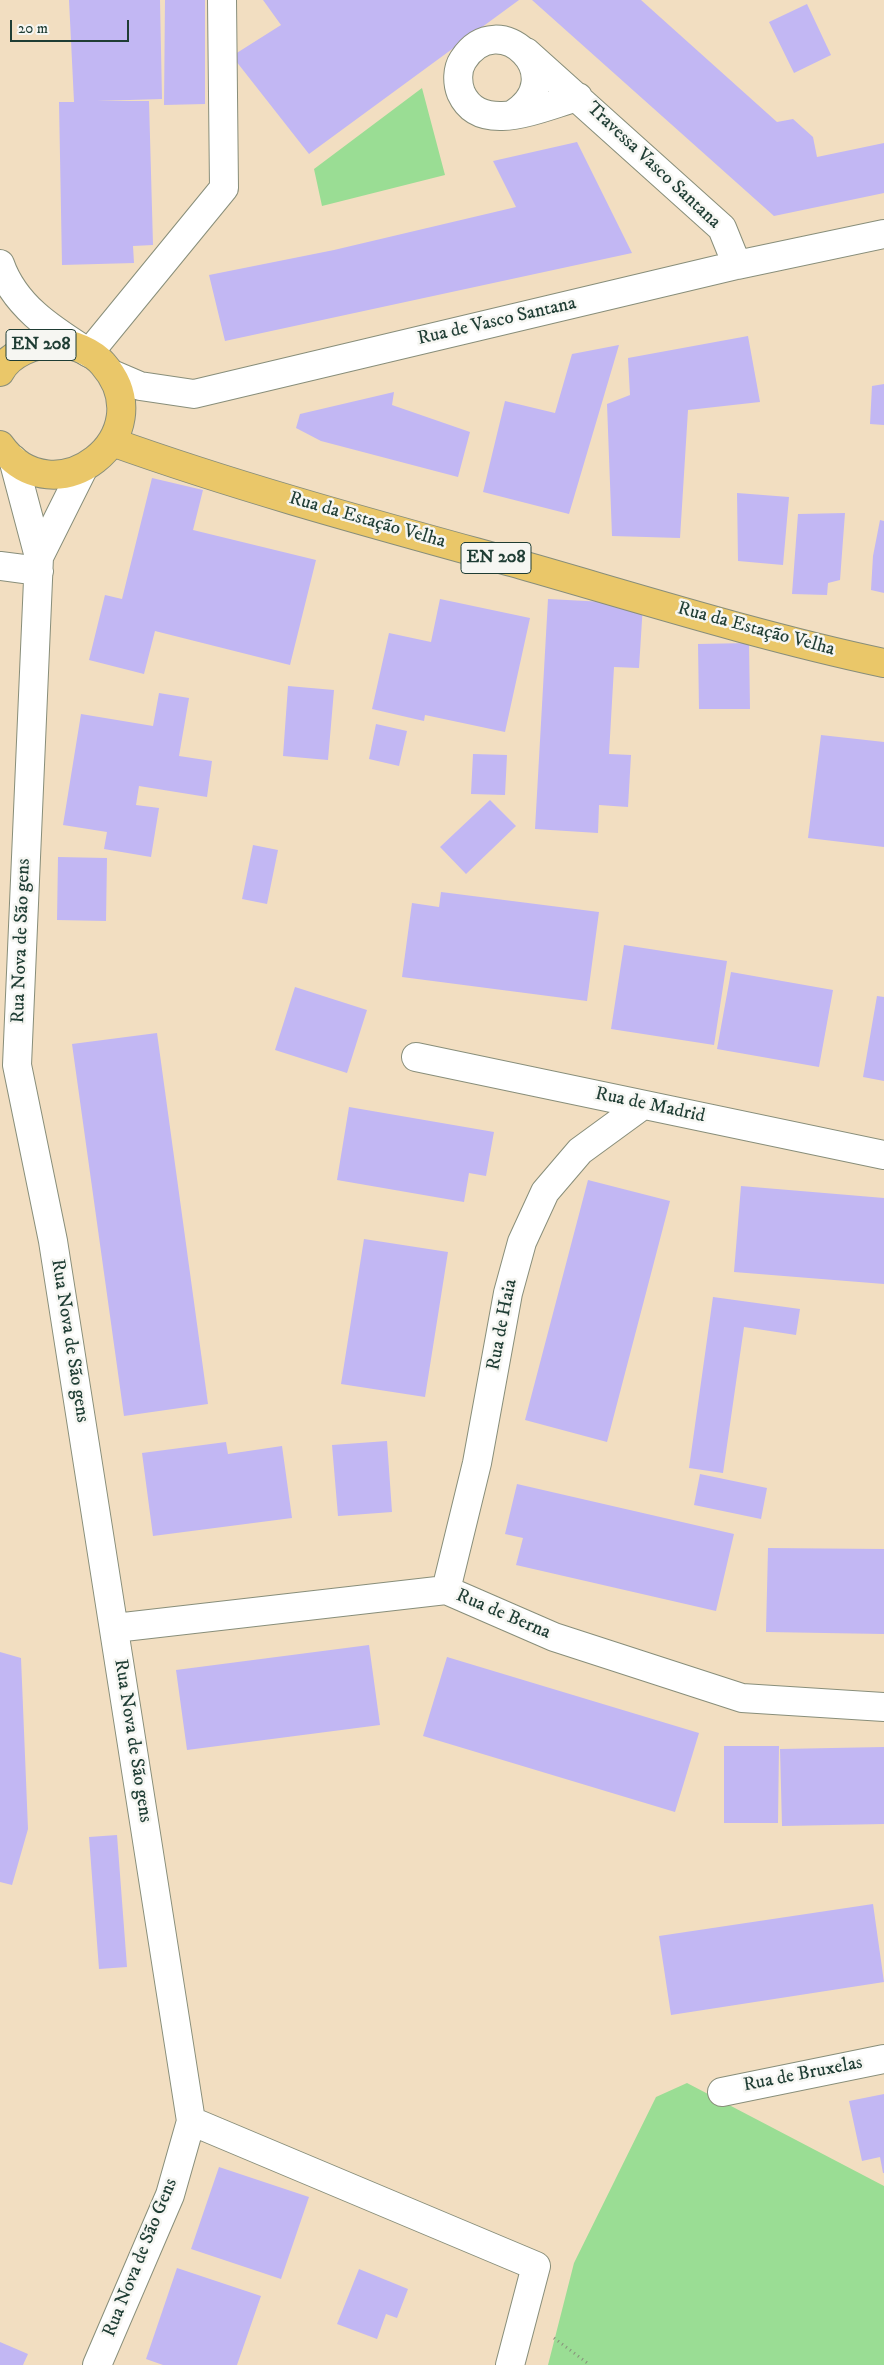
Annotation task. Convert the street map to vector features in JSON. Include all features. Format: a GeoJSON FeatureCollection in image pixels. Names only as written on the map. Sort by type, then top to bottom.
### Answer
{"type":"FeatureCollection","features":[{"type":"Feature","properties":{"kind":"main road","name":"EN 208"},"geometry":{"type":"LineString","coordinates":[[0,372],[16,355],[36,346],[57,343],[73,347],[97,358],[112,374],[119,391],[121,409],[119,426],[112,442],[99,458],[83,469],[61,475],[45,474],[23,466],[6,452]]}},
{"type":"Feature","properties":{"kind":"main road","name":"Rua da Estação Velha"},"geometry":{"type":"LineString","coordinates":[[112,442],[180,466],[416,536],[707,617],[884,663]]}},
{"type":"Feature","properties":{"kind":"street"},"geometry":{"type":"LineString","coordinates":[[0,264],[13,290],[24,305],[56,332],[89,353],[224,188],[222,0]]}},
{"type":"Feature","properties":{"kind":"street","name":"Travessa Vasco Santana"},"geometry":{"type":"LineString","coordinates":[[578,97],[499,118],[486,116],[474,110],[462,94],[458,75],[461,63],[468,52],[477,44],[488,40],[513,42],[578,97],[722,228],[737,265]]}},
{"type":"Feature","properties":{"kind":"street"},"geometry":{"type":"LineString","coordinates":[[512,115],[523,108],[532,97],[536,84],[536,71],[523,49]]}},
{"type":"Feature","properties":{"kind":"street","name":"Rua de Vasco Santana"},"geometry":{"type":"LineString","coordinates":[[112,374],[140,386],[194,394],[737,265],[884,234]]}},
{"type":"Feature","properties":{"kind":"street","name":"Rua Nova de São gens"},"geometry":{"type":"LineString","coordinates":[[6,452],[39,564],[17,1065],[53,1241],[191,2121]]}},
{"type":"Feature","properties":{"kind":"street","name":"Rua Nova de São gens"},"geometry":{"type":"LineString","coordinates":[[39,564],[83,469]]}},
{"type":"Feature","properties":{"kind":"street"},"geometry":{"type":"LineString","coordinates":[[0,566],[39,564]]}},
{"type":"Feature","properties":{"kind":"street","name":"Rua de Madrid"},"geometry":{"type":"LineString","coordinates":[[416,1057],[884,1155]]}},
{"type":"Feature","properties":{"kind":"street","name":"Rua de Haia"},"geometry":{"type":"LineString","coordinates":[[446,1590],[477,1463],[508,1293],[522,1242],[545,1192],[580,1150],[643,1105]]}},
{"type":"Feature","properties":{"kind":"street","name":"Rua de Berna"},"geometry":{"type":"LineString","coordinates":[[115,1628],[446,1590],[554,1637],[742,1698],[884,1707]]}},
{"type":"Feature","properties":{"kind":"street","name":"Rua de Bruxelas"},"geometry":{"type":"LineString","coordinates":[[722,2092],[884,2059]]}},
{"type":"Feature","properties":{"kind":"street"},"geometry":{"type":"LineString","coordinates":[[191,2121],[536,2266],[510,2365]]}},
{"type":"Feature","properties":{"kind":"street","name":"Rua Nova de São Gens"},"geometry":{"type":"LineString","coordinates":[[97,2365],[170,2195],[191,2121]]}},
{"type":"Feature","properties":{"kind":"path"},"geometry":{"type":"LineString","coordinates":[[523,2316],[590,2365]]}},
{"type":"Feature","properties":{"kind":"green space"},"geometry":{"type":"Polygon","coordinates":[[[422,88],[445,175],[322,206],[314,169],[422,88]]]}},
{"type":"Feature","properties":{"kind":"green space"},"geometry":{"type":"Polygon","coordinates":[[[687,2083],[884,2186],[884,2365],[548,2365],[574,2263],[656,2097],[687,2083]]]}},
{"type":"Feature","properties":{"kind":"building"},"geometry":{"type":"Polygon","coordinates":[[[69,0],[160,0],[162,99],[97,101],[149,101],[153,245],[133,246],[134,263],[62,265],[59,102],[74,102],[69,0]]]}},
{"type":"Feature","properties":{"kind":"building"},"geometry":{"type":"Polygon","coordinates":[[[165,0],[205,0],[205,104],[164,105],[165,0]]]}},
{"type":"Feature","properties":{"kind":"building"},"geometry":{"type":"Polygon","coordinates":[[[263,0],[519,0],[309,154],[232,56],[281,25],[263,0]]]}},
{"type":"Feature","properties":{"kind":"building"},"geometry":{"type":"Polygon","coordinates":[[[532,0],[641,0],[777,122],[793,119],[813,137],[817,157],[884,143],[884,193],[774,216],[532,0]]]}},
{"type":"Feature","properties":{"kind":"building"},"geometry":{"type":"Polygon","coordinates":[[[807,4],[831,55],[794,73],[769,22],[807,4]]]}},
{"type":"Feature","properties":{"kind":"building"},"geometry":{"type":"Polygon","coordinates":[[[577,142],[632,253],[225,341],[209,275],[334,250],[516,207],[493,161],[577,142]]]}},
{"type":"Feature","properties":{"kind":"building"},"geometry":{"type":"Polygon","coordinates":[[[748,336],[760,402],[688,410],[680,538],[612,536],[607,404],[630,395],[628,358],[748,336]]]}},
{"type":"Feature","properties":{"kind":"building"},"geometry":{"type":"Polygon","coordinates":[[[619,345],[569,514],[483,492],[505,401],[555,413],[572,354],[619,345]]]}},
{"type":"Feature","properties":{"kind":"building"},"geometry":{"type":"Polygon","coordinates":[[[884,384],[884,425],[870,424],[872,386],[884,384]]]}},
{"type":"Feature","properties":{"kind":"building"},"geometry":{"type":"Polygon","coordinates":[[[394,392],[392,405],[470,432],[458,477],[321,441],[296,428],[300,414],[394,392]]]}},
{"type":"Feature","properties":{"kind":"building"},"geometry":{"type":"Polygon","coordinates":[[[152,478],[203,490],[193,530],[316,560],[290,665],[155,631],[144,674],[89,660],[105,595],[122,599],[152,478]]]}},
{"type":"Feature","properties":{"kind":"building"},"geometry":{"type":"Polygon","coordinates":[[[737,493],[789,497],[783,565],[738,561],[737,493]]]}},
{"type":"Feature","properties":{"kind":"building"},"geometry":{"type":"Polygon","coordinates":[[[845,513],[840,580],[828,583],[827,595],[792,594],[798,514],[845,513]]]}},
{"type":"Feature","properties":{"kind":"building"},"geometry":{"type":"Polygon","coordinates":[[[880,520],[884,521],[884,593],[871,590],[873,556],[880,520]]]}},
{"type":"Feature","properties":{"kind":"building"},"geometry":{"type":"Polygon","coordinates":[[[440,599],[530,618],[505,732],[425,715],[424,721],[372,709],[389,633],[431,642],[440,599]]]}},
{"type":"Feature","properties":{"kind":"building"},"geometry":{"type":"Polygon","coordinates":[[[548,599],[643,604],[639,668],[614,667],[609,754],[631,755],[628,807],[599,805],[598,833],[535,829],[548,599]]]}},
{"type":"Feature","properties":{"kind":"building"},"geometry":{"type":"Polygon","coordinates":[[[749,643],[750,709],[699,709],[698,644],[749,643]]]}},
{"type":"Feature","properties":{"kind":"building"},"geometry":{"type":"Polygon","coordinates":[[[288,686],[334,690],[328,760],[283,756],[288,686]]]}},
{"type":"Feature","properties":{"kind":"building"},"geometry":{"type":"Polygon","coordinates":[[[159,693],[189,698],[179,756],[212,761],[207,797],[139,786],[136,805],[159,808],[151,857],[104,849],[107,832],[63,825],[81,714],[153,726],[159,693]]]}},
{"type":"Feature","properties":{"kind":"building"},"geometry":{"type":"Polygon","coordinates":[[[376,724],[407,731],[399,766],[369,759],[376,724]]]}},
{"type":"Feature","properties":{"kind":"building"},"geometry":{"type":"Polygon","coordinates":[[[821,735],[884,742],[884,847],[808,838],[821,735]]]}},
{"type":"Feature","properties":{"kind":"building"},"geometry":{"type":"Polygon","coordinates":[[[473,754],[507,755],[505,795],[471,794],[473,754]]]}},
{"type":"Feature","properties":{"kind":"building"},"geometry":{"type":"Polygon","coordinates":[[[490,800],[516,826],[466,874],[440,847],[490,800]]]}},
{"type":"Feature","properties":{"kind":"building"},"geometry":{"type":"Polygon","coordinates":[[[253,845],[278,850],[267,904],[242,899],[253,845]]]}},
{"type":"Feature","properties":{"kind":"building"},"geometry":{"type":"Polygon","coordinates":[[[58,857],[107,858],[106,921],[57,920],[58,857]]]}},
{"type":"Feature","properties":{"kind":"building"},"geometry":{"type":"Polygon","coordinates":[[[441,892],[599,912],[587,1001],[402,977],[412,903],[439,907],[441,892]]]}},
{"type":"Feature","properties":{"kind":"building"},"geometry":{"type":"Polygon","coordinates":[[[624,945],[727,961],[714,1045],[611,1029],[624,945]]]}},
{"type":"Feature","properties":{"kind":"building"},"geometry":{"type":"Polygon","coordinates":[[[731,972],[833,990],[819,1067],[717,1049],[731,972]]]}},
{"type":"Feature","properties":{"kind":"building"},"geometry":{"type":"Polygon","coordinates":[[[295,987],[367,1010],[347,1073],[275,1050],[295,987]]]}},
{"type":"Feature","properties":{"kind":"building"},"geometry":{"type":"Polygon","coordinates":[[[877,996],[884,997],[884,1081],[863,1077],[877,996]]]}},
{"type":"Feature","properties":{"kind":"building"},"geometry":{"type":"Polygon","coordinates":[[[157,1033],[208,1404],[124,1416],[72,1044],[157,1033]]]}},
{"type":"Feature","properties":{"kind":"building"},"geometry":{"type":"Polygon","coordinates":[[[349,1107],[494,1132],[486,1176],[469,1173],[464,1202],[337,1180],[349,1107]]]}},
{"type":"Feature","properties":{"kind":"building"},"geometry":{"type":"Polygon","coordinates":[[[588,1180],[670,1201],[607,1442],[525,1420],[588,1180]]]}},
{"type":"Feature","properties":{"kind":"building"},"geometry":{"type":"Polygon","coordinates":[[[741,1186],[884,1198],[884,1284],[734,1272],[741,1186]]]}},
{"type":"Feature","properties":{"kind":"building"},"geometry":{"type":"Polygon","coordinates":[[[364,1239],[448,1252],[425,1397],[341,1384],[364,1239]]]}},
{"type":"Feature","properties":{"kind":"building"},"geometry":{"type":"Polygon","coordinates":[[[713,1297],[800,1309],[796,1335],[744,1327],[723,1473],[689,1468],[713,1297]]]}},
{"type":"Feature","properties":{"kind":"building"},"geometry":{"type":"Polygon","coordinates":[[[387,1441],[392,1512],[338,1516],[332,1445],[387,1441]]]}},
{"type":"Feature","properties":{"kind":"building"},"geometry":{"type":"Polygon","coordinates":[[[226,1442],[228,1454],[282,1446],[292,1518],[153,1536],[142,1453],[226,1442]]]}},
{"type":"Feature","properties":{"kind":"building"},"geometry":{"type":"Polygon","coordinates":[[[700,1474],[767,1488],[761,1519],[694,1505],[700,1474]]]}},
{"type":"Feature","properties":{"kind":"building"},"geometry":{"type":"Polygon","coordinates":[[[517,1484],[734,1534],[716,1611],[516,1565],[523,1538],[505,1534],[517,1484]]]}},
{"type":"Feature","properties":{"kind":"building"},"geometry":{"type":"Polygon","coordinates":[[[768,1548],[884,1549],[884,1634],[766,1632],[768,1548]]]}},
{"type":"Feature","properties":{"kind":"building"},"geometry":{"type":"Polygon","coordinates":[[[369,1645],[380,1725],[187,1750],[176,1670],[369,1645]]]}},
{"type":"Feature","properties":{"kind":"building"},"geometry":{"type":"Polygon","coordinates":[[[0,1652],[21,1658],[28,1829],[12,1885],[0,1882],[0,1652]]]}},
{"type":"Feature","properties":{"kind":"building"},"geometry":{"type":"Polygon","coordinates":[[[447,1657],[699,1733],[675,1812],[423,1736],[447,1657]]]}},
{"type":"Feature","properties":{"kind":"building"},"geometry":{"type":"Polygon","coordinates":[[[724,1746],[779,1746],[778,1823],[724,1823],[724,1746]]]}},
{"type":"Feature","properties":{"kind":"building"},"geometry":{"type":"Polygon","coordinates":[[[884,1747],[884,1824],[782,1826],[780,1749],[884,1747]]]}},
{"type":"Feature","properties":{"kind":"building"},"geometry":{"type":"Polygon","coordinates":[[[117,1835],[127,1967],[99,1969],[89,1837],[117,1835]]]}},
{"type":"Feature","properties":{"kind":"building"},"geometry":{"type":"Polygon","coordinates":[[[873,1904],[884,1982],[671,2015],[659,1936],[873,1904]]]}},
{"type":"Feature","properties":{"kind":"building"},"geometry":{"type":"Polygon","coordinates":[[[884,2094],[883,2173],[880,2157],[862,2161],[849,2101],[884,2094]]]}},
{"type":"Feature","properties":{"kind":"building"},"geometry":{"type":"Polygon","coordinates":[[[219,2167],[309,2197],[281,2279],[191,2249],[219,2167]]]}},
{"type":"Feature","properties":{"kind":"building"},"geometry":{"type":"Polygon","coordinates":[[[177,2268],[261,2296],[237,2365],[163,2365],[146,2359],[177,2268]]]}},
{"type":"Feature","properties":{"kind":"building"},"geometry":{"type":"Polygon","coordinates":[[[359,2269],[408,2289],[397,2318],[386,2314],[377,2339],[337,2324],[359,2269]]]}},
{"type":"Feature","properties":{"kind":"building"},"geometry":{"type":"Polygon","coordinates":[[[0,2342],[28,2354],[23,2365],[0,2365],[0,2342]]]}}]}
